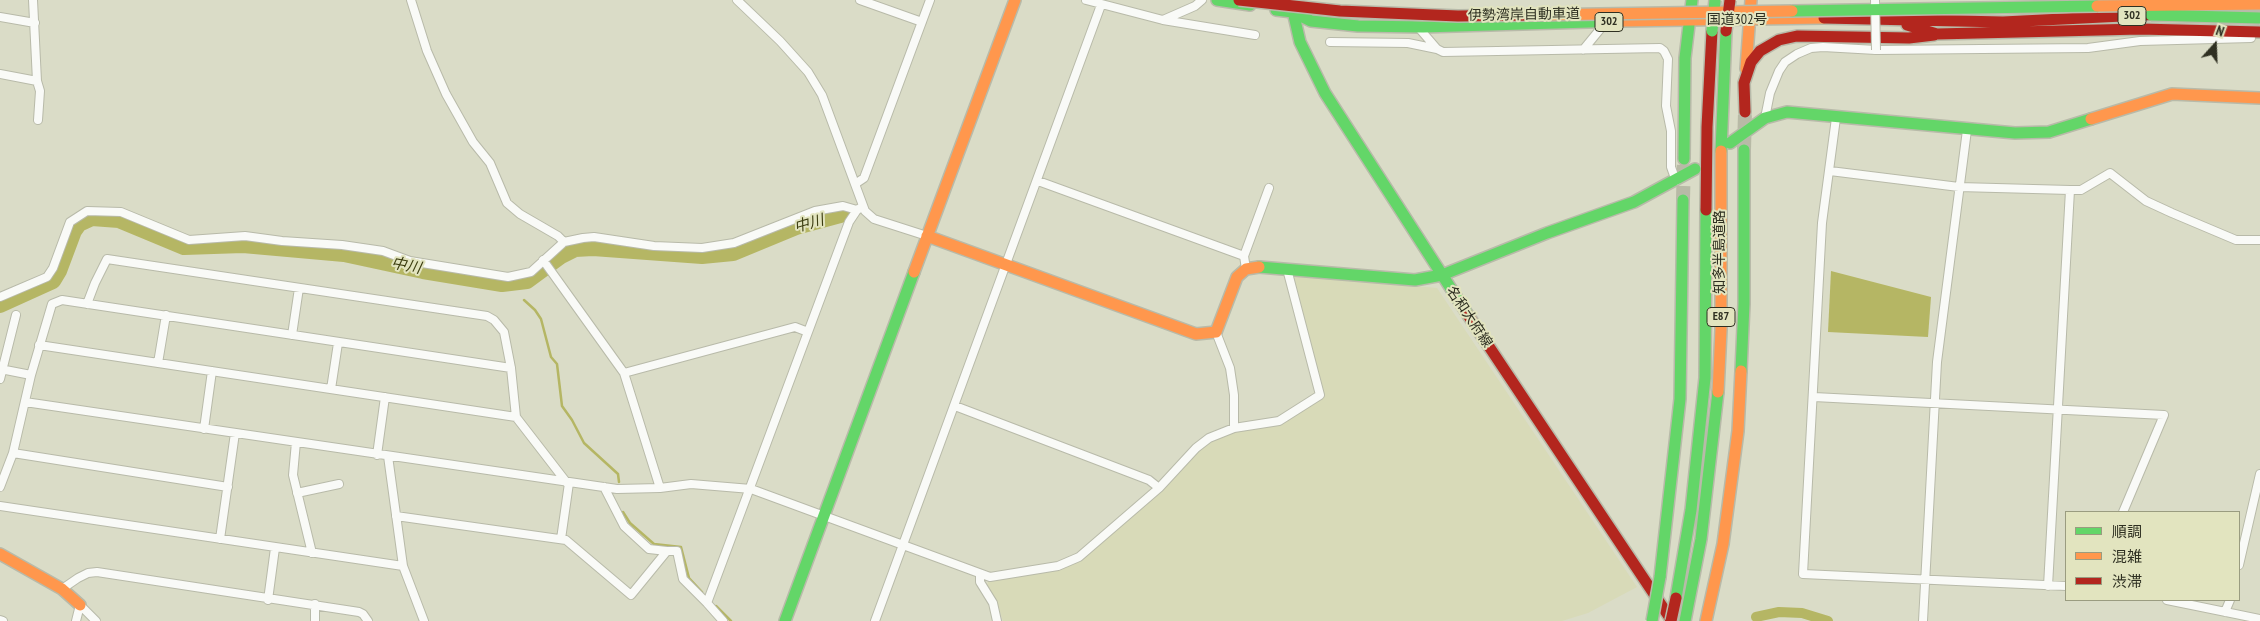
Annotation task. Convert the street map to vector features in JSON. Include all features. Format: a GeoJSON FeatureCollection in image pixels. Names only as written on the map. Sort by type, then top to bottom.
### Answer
{"type":"FeatureCollection","features":[{"type":"Feature","properties":{"kind":"main road"},"geometry":{"type":"LineString","coordinates":[[785,621],[1015,0]]}},
{"type":"Feature","properties":{"kind":"main road","name":"国道302号"},"geometry":{"type":"LineString","coordinates":[[1217,0],[1293,12],[1311,21],[1358,26],[1418,27],[1690,20],[2004,22],[2172,14],[2260,16]]}},
{"type":"Feature","properties":{"kind":"main road","name":"伊勢湾岸自動車道"},"geometry":{"type":"LineString","coordinates":[[1239,0],[1340,11],[1458,16],[2260,4]]}},
{"type":"Feature","properties":{"kind":"main road","name":"名和大府線"},"geometry":{"type":"LineString","coordinates":[[1290,0],[1300,42],[1311,68],[1442,275],[1672,621]]}},
{"type":"Feature","properties":{"kind":"main road"},"geometry":{"type":"LineString","coordinates":[[1684,159],[1685,58],[1692,0]]}},
{"type":"Feature","properties":{"kind":"main road","name":"知多半島道路"},"geometry":{"type":"LineString","coordinates":[[1672,621],[1691,510],[1705,378],[1707,127],[1715,0]]}},
{"type":"Feature","properties":{"kind":"main road","name":"知多半島道路"},"geometry":{"type":"LineString","coordinates":[[1685,621],[1701,539],[1717,402],[1721,330],[1721,127],[1726,31],[1730,0]]}},
{"type":"Feature","properties":{"kind":"main road"},"geometry":{"type":"LineString","coordinates":[[1745,112],[1744,83],[1752,0]]}},
{"type":"Feature","properties":{"kind":"main road"},"geometry":{"type":"LineString","coordinates":[[1993,8],[2260,16]]}},
{"type":"Feature","properties":{"kind":"main road"},"geometry":{"type":"LineString","coordinates":[[1890,20],[1937,34]]}},
{"type":"Feature","properties":{"kind":"main road"},"geometry":{"type":"LineString","coordinates":[[1744,83],[1752,62],[1760,51],[1779,40],[1797,36],[1909,38],[1937,34],[2140,29],[2260,32]]}},
{"type":"Feature","properties":{"kind":"main road"},"geometry":{"type":"LineString","coordinates":[[1730,143],[1765,118],[1787,112],[1967,130],[2015,133],[2049,132],[2172,94],[2260,98]]}},
{"type":"Feature","properties":{"kind":"main road"},"geometry":{"type":"LineString","coordinates":[[1706,621],[1723,544],[1738,431],[1744,304],[1744,150]]}},
{"type":"Feature","properties":{"kind":"main road"},"geometry":{"type":"LineString","coordinates":[[927,236],[1196,334],[1216,332],[1237,277],[1246,269],[1257,267],[1415,280],[1442,275],[1547,232],[1634,202],[1694,170]]}},
{"type":"Feature","properties":{"kind":"main road"},"geometry":{"type":"LineString","coordinates":[[1652,621],[1660,577],[1680,399],[1683,200]]}},
{"type":"Feature","properties":{"kind":"main road"},"geometry":{"type":"LineString","coordinates":[[0,554],[62,590],[80,605]]}},
{"type":"Feature","properties":{"kind":"street"},"geometry":{"type":"LineString","coordinates":[[33,0],[37,81],[40,91],[38,120]]}},
{"type":"Feature","properties":{"kind":"street"},"geometry":{"type":"LineString","coordinates":[[411,0],[427,51],[446,94],[473,142],[496,175],[506,203],[520,214],[558,236],[564,242]]}},
{"type":"Feature","properties":{"kind":"street"},"geometry":{"type":"LineString","coordinates":[[707,603],[849,222],[860,208],[855,184],[822,96],[808,72],[780,41],[737,0]]}},
{"type":"Feature","properties":{"kind":"street"},"geometry":{"type":"LineString","coordinates":[[860,0],[922,22]]}},
{"type":"Feature","properties":{"kind":"street"},"geometry":{"type":"LineString","coordinates":[[855,184],[864,178],[930,0]]}},
{"type":"Feature","properties":{"kind":"street"},"geometry":{"type":"LineString","coordinates":[[1086,0],[1164,20],[1256,35]]}},
{"type":"Feature","properties":{"kind":"street"},"geometry":{"type":"LineString","coordinates":[[1164,20],[1195,6],[1202,0]]}},
{"type":"Feature","properties":{"kind":"street"},"geometry":{"type":"LineString","coordinates":[[1875,0],[1876,50]]}},
{"type":"Feature","properties":{"kind":"street"},"geometry":{"type":"LineString","coordinates":[[878,620],[903,544],[1038,181],[1101,5]]}},
{"type":"Feature","properties":{"kind":"street"},"geometry":{"type":"LineString","coordinates":[[0,17],[35,23]]}},
{"type":"Feature","properties":{"kind":"street"},"geometry":{"type":"LineString","coordinates":[[1583,50],[1606,22]]}},
{"type":"Feature","properties":{"kind":"street"},"geometry":{"type":"LineString","coordinates":[[1418,27],[1437,50]]}},
{"type":"Feature","properties":{"kind":"street"},"geometry":{"type":"LineString","coordinates":[[1765,118],[1770,93],[1785,62],[1796,54],[1823,47],[1876,50],[2088,48],[2140,41],[2260,38]]}},
{"type":"Feature","properties":{"kind":"street"},"geometry":{"type":"LineString","coordinates":[[1330,42],[1408,43],[1443,52],[1660,48],[1664,51],[1669,67],[1666,106],[1671,131],[1671,167],[1676,181]]}},
{"type":"Feature","properties":{"kind":"street"},"geometry":{"type":"LineString","coordinates":[[0,74],[37,81]]}},
{"type":"Feature","properties":{"kind":"street"},"geometry":{"type":"LineString","coordinates":[[1836,118],[1822,223],[1803,574],[2065,586]]}},
{"type":"Feature","properties":{"kind":"street"},"geometry":{"type":"LineString","coordinates":[[1922,621],[1938,362],[1967,130]]}},
{"type":"Feature","properties":{"kind":"street"},"geometry":{"type":"LineString","coordinates":[[1830,171],[1959,188],[2070,190],[2081,190],[2110,173],[2146,201],[2172,213],[2236,240],[2260,240]]}},
{"type":"Feature","properties":{"kind":"street"},"geometry":{"type":"LineString","coordinates":[[1038,181],[1244,256]]}},
{"type":"Feature","properties":{"kind":"street"},"geometry":{"type":"LineString","coordinates":[[1246,269],[1244,256],[1269,188]]}},
{"type":"Feature","properties":{"kind":"street"},"geometry":{"type":"LineString","coordinates":[[2048,586],[2070,190]]}},
{"type":"Feature","properties":{"kind":"street"},"geometry":{"type":"LineString","coordinates":[[0,297],[47,277],[53,268],[70,222],[81,213],[96,210],[121,212],[189,240],[245,236],[282,241],[342,245],[383,251],[410,261],[508,277],[531,272],[564,242],[594,237],[654,246],[711,247],[740,241],[815,211],[843,206],[860,208],[874,219],[927,236]]}},
{"type":"Feature","properties":{"kind":"street"},"geometry":{"type":"LineString","coordinates":[[87,304],[94,283],[107,259],[487,316],[494,320],[504,332],[516,417],[568,483],[561,539]]}},
{"type":"Feature","properties":{"kind":"street"},"geometry":{"type":"LineString","coordinates":[[543,260],[624,373],[660,488]]}},
{"type":"Feature","properties":{"kind":"street"},"geometry":{"type":"LineString","coordinates":[[25,402],[617,489],[660,488],[691,484],[751,489],[990,577],[1066,563],[1096,544],[1159,488],[1196,448],[1209,438],[1234,428],[1279,421],[1320,395],[1287,269]]}},
{"type":"Feature","properties":{"kind":"street"},"geometry":{"type":"LineString","coordinates":[[292,335],[299,288]]}},
{"type":"Feature","properties":{"kind":"street"},"geometry":{"type":"LineString","coordinates":[[0,488],[13,454],[31,375],[52,304],[62,300],[510,368]]}},
{"type":"Feature","properties":{"kind":"street"},"geometry":{"type":"LineString","coordinates":[[0,379],[16,315]]}},
{"type":"Feature","properties":{"kind":"street"},"geometry":{"type":"LineString","coordinates":[[158,363],[166,315]]}},
{"type":"Feature","properties":{"kind":"street"},"geometry":{"type":"LineString","coordinates":[[624,373],[795,327],[808,332]]}},
{"type":"Feature","properties":{"kind":"street"},"geometry":{"type":"LineString","coordinates":[[1216,332],[1230,368],[1234,395],[1234,428]]}},
{"type":"Feature","properties":{"kind":"street"},"geometry":{"type":"LineString","coordinates":[[331,388],[338,343]]}},
{"type":"Feature","properties":{"kind":"street"},"geometry":{"type":"LineString","coordinates":[[39,345],[516,417]]}},
{"type":"Feature","properties":{"kind":"street"},"geometry":{"type":"LineString","coordinates":[[1,370],[31,375]]}},
{"type":"Feature","properties":{"kind":"street"},"geometry":{"type":"LineString","coordinates":[[204,429],[212,371]]}},
{"type":"Feature","properties":{"kind":"street"},"geometry":{"type":"LineString","coordinates":[[377,454],[385,397]]}},
{"type":"Feature","properties":{"kind":"street"},"geometry":{"type":"LineString","coordinates":[[1814,397],[2058,408],[2164,415],[2123,511]]}},
{"type":"Feature","properties":{"kind":"street"},"geometry":{"type":"LineString","coordinates":[[955,406],[1149,480],[1159,488]]}},
{"type":"Feature","properties":{"kind":"street"},"geometry":{"type":"LineString","coordinates":[[220,539],[235,433]]}},
{"type":"Feature","properties":{"kind":"street"},"geometry":{"type":"LineString","coordinates":[[296,442],[293,475],[312,553]]}},
{"type":"Feature","properties":{"kind":"street"},"geometry":{"type":"LineString","coordinates":[[13,454],[228,486]]}},
{"type":"Feature","properties":{"kind":"street"},"geometry":{"type":"LineString","coordinates":[[388,456],[403,566],[424,621]]}},
{"type":"Feature","properties":{"kind":"street"},"geometry":{"type":"LineString","coordinates":[[2240,561],[2260,474]]}},
{"type":"Feature","properties":{"kind":"street"},"geometry":{"type":"LineString","coordinates":[[297,492],[339,484]]}},
{"type":"Feature","properties":{"kind":"street"},"geometry":{"type":"LineString","coordinates":[[604,487],[624,526],[649,549],[677,551],[682,579],[723,621]]}},
{"type":"Feature","properties":{"kind":"street"},"geometry":{"type":"LineString","coordinates":[[0,506],[403,566]]}},
{"type":"Feature","properties":{"kind":"street"},"geometry":{"type":"LineString","coordinates":[[396,516],[566,540],[631,595],[667,551]]}},
{"type":"Feature","properties":{"kind":"street"},"geometry":{"type":"LineString","coordinates":[[268,600],[275,548]]}},
{"type":"Feature","properties":{"kind":"street"},"geometry":{"type":"LineString","coordinates":[[62,590],[78,578],[88,573],[97,572],[268,600],[314,604],[359,612],[368,621]]}},
{"type":"Feature","properties":{"kind":"street"},"geometry":{"type":"LineString","coordinates":[[980,574],[980,582],[993,603],[997,621]]}},
{"type":"Feature","properties":{"kind":"street"},"geometry":{"type":"LineString","coordinates":[[2172,601],[2260,619]]}},
{"type":"Feature","properties":{"kind":"street"},"geometry":{"type":"LineString","coordinates":[[2225,612],[2230,601]]}},
{"type":"Feature","properties":{"kind":"street"},"geometry":{"type":"LineString","coordinates":[[314,604],[315,621]]}},
{"type":"Feature","properties":{"kind":"street"},"geometry":{"type":"LineString","coordinates":[[76,621],[80,605]]}},
{"type":"Feature","properties":{"kind":"street"},"geometry":{"type":"LineString","coordinates":[[80,605],[96,621]]}},
{"type":"Feature","properties":{"kind":"shaded area"},"geometry":{"type":"Polygon","coordinates":[[[1831,271],[1931,297],[1928,337],[1828,332],[1831,271]]]}},
{"type":"Feature","properties":{"kind":"shaded area"},"geometry":{"type":"Polygon","coordinates":[[[1296,276],[1437,288],[1637,587],[1588,613],[1562,621],[1003,621],[997,602],[986,587],[989,580],[1061,570],[1083,559],[1156,497],[1184,465],[1206,445],[1219,437],[1235,432],[1270,426],[1292,418],[1325,396],[1293,279],[1296,276]]]}},
{"type":"Feature","properties":{"kind":"waterway","name":"中川"},"geometry":{"type":"LineString","coordinates":[[0,305],[53,281],[59,271],[74,231],[79,224],[92,218],[119,220],[184,247],[243,245],[344,254],[423,271],[502,284],[527,281],[561,256],[575,249],[593,248],[702,256],[733,253],[796,227],[844,214]]}},
{"type":"Feature","properties":{"kind":"waterway"},"geometry":{"type":"LineString","coordinates":[[524,300],[535,310],[541,319],[551,357],[557,364],[562,406],[584,443],[618,474],[619,482]]}},
{"type":"Feature","properties":{"kind":"waterway"},"geometry":{"type":"LineString","coordinates":[[623,512],[630,523],[654,544],[681,547],[689,578],[702,592]]}},
{"type":"Feature","properties":{"kind":"waterway"},"geometry":{"type":"LineString","coordinates":[[716,606],[731,621]]}},
{"type":"Feature","properties":{"kind":"waterway"},"geometry":{"type":"LineString","coordinates":[[1756,617],[1779,612],[1802,613],[1828,621]]}},
{"type":"Feature","properties":{"kind":"tunnel"},"geometry":{"type":"LineString","coordinates":[[1744,150],[1745,112]]}},
{"type":"Feature","properties":{"kind":"tunnel"},"geometry":{"type":"LineString","coordinates":[[1683,200],[1684,159]]}},
{"type":"Feature","properties":{"kind":"traffic: fast"},"geometry":{"type":"LineString","coordinates":[[1217,0],[1250,5]]}},
{"type":"Feature","properties":{"kind":"traffic: fast"},"geometry":{"type":"LineString","coordinates":[[1684,159],[1685,58],[1692,0]]}},
{"type":"Feature","properties":{"kind":"traffic: fast"},"geometry":{"type":"LineString","coordinates":[[1712,31],[1715,0]]}},
{"type":"Feature","properties":{"kind":"traffic: fast"},"geometry":{"type":"LineString","coordinates":[[1792,11],[2097,6]]}},
{"type":"Feature","properties":{"kind":"traffic: fast"},"geometry":{"type":"LineString","coordinates":[[1292,7],[1300,42],[1325,93],[1468,315]]}},
{"type":"Feature","properties":{"kind":"traffic: fast"},"geometry":{"type":"LineString","coordinates":[[1276,10],[1293,12],[1311,21],[1358,26],[1423,27],[1622,21]]}},
{"type":"Feature","properties":{"kind":"traffic: fast"},"geometry":{"type":"LineString","coordinates":[[2151,15],[2260,18]]}},
{"type":"Feature","properties":{"kind":"traffic: fast"},"geometry":{"type":"LineString","coordinates":[[1721,151],[1726,31]]}},
{"type":"Feature","properties":{"kind":"traffic: fast"},"geometry":{"type":"LineString","coordinates":[[1730,143],[1765,118],[1787,112],[2015,133],[2049,132],[2091,119]]}},
{"type":"Feature","properties":{"kind":"traffic: fast"},"geometry":{"type":"LineString","coordinates":[[1741,371],[1744,304],[1744,150]]}},
{"type":"Feature","properties":{"kind":"traffic: fast"},"geometry":{"type":"LineString","coordinates":[[1259,267],[1415,280],[1442,275],[1547,233],[1634,202],[1695,169]]}},
{"type":"Feature","properties":{"kind":"traffic: fast"},"geometry":{"type":"LineString","coordinates":[[1660,577],[1680,399],[1683,200]]}},
{"type":"Feature","properties":{"kind":"traffic: fast"},"geometry":{"type":"LineString","coordinates":[[1676,598],[1691,510],[1705,378],[1706,210]]}},
{"type":"Feature","properties":{"kind":"traffic: fast"},"geometry":{"type":"LineString","coordinates":[[785,621],[914,272]]}},
{"type":"Feature","properties":{"kind":"traffic: fast"},"geometry":{"type":"LineString","coordinates":[[1685,621],[1701,539],[1718,392]]}},
{"type":"Feature","properties":{"kind":"traffic: fast"},"geometry":{"type":"LineString","coordinates":[[1652,621],[1660,577]]}},
{"type":"Feature","properties":{"kind":"traffic: slow"},"geometry":{"type":"LineString","coordinates":[[914,272],[1015,0]]}},
{"type":"Feature","properties":{"kind":"traffic: slow"},"geometry":{"type":"LineString","coordinates":[[1746,69],[1751,0]]}},
{"type":"Feature","properties":{"kind":"traffic: slow"},"geometry":{"type":"LineString","coordinates":[[2097,6],[2260,4]]}},
{"type":"Feature","properties":{"kind":"traffic: slow"},"geometry":{"type":"LineString","coordinates":[[1535,15],[1792,11]]}},
{"type":"Feature","properties":{"kind":"traffic: slow"},"geometry":{"type":"LineString","coordinates":[[1622,21],[1824,18]]}},
{"type":"Feature","properties":{"kind":"traffic: slow"},"geometry":{"type":"LineString","coordinates":[[2091,119],[2172,94],[2260,98]]}},
{"type":"Feature","properties":{"kind":"traffic: slow"},"geometry":{"type":"LineString","coordinates":[[1718,392],[1721,330],[1721,151]]}},
{"type":"Feature","properties":{"kind":"traffic: slow"},"geometry":{"type":"LineString","coordinates":[[927,236],[1196,334],[1216,332],[1237,277],[1246,269],[1259,267]]}},
{"type":"Feature","properties":{"kind":"traffic: slow"},"geometry":{"type":"LineString","coordinates":[[1706,621],[1723,544],[1738,431],[1741,371]]}},
{"type":"Feature","properties":{"kind":"traffic: slow"},"geometry":{"type":"LineString","coordinates":[[0,554],[62,589],[80,605]]}},
{"type":"Feature","properties":{"kind":"traffic: jam"},"geometry":{"type":"LineString","coordinates":[[1239,0],[1340,11],[1458,16],[1535,15]]}},
{"type":"Feature","properties":{"kind":"traffic: jam"},"geometry":{"type":"LineString","coordinates":[[1726,31],[1730,0]]}},
{"type":"Feature","properties":{"kind":"traffic: jam"},"geometry":{"type":"LineString","coordinates":[[1824,18],[2003,22],[2162,14]]}},
{"type":"Feature","properties":{"kind":"traffic: jam"},"geometry":{"type":"LineString","coordinates":[[1907,25],[1937,34],[2140,29],[2260,32]]}},
{"type":"Feature","properties":{"kind":"traffic: jam"},"geometry":{"type":"LineString","coordinates":[[1706,210],[1707,127],[1712,31]]}},
{"type":"Feature","properties":{"kind":"traffic: jam"},"geometry":{"type":"LineString","coordinates":[[1745,112],[1744,83],[1751,62],[1760,51],[1779,40],[1797,36],[1909,38],[1934,35]]}},
{"type":"Feature","properties":{"kind":"traffic: jam"},"geometry":{"type":"LineString","coordinates":[[1468,315],[1672,621]]}},
{"type":"Feature","properties":{"kind":"traffic: jam"},"geometry":{"type":"LineString","coordinates":[[1671,621],[1676,598]]}}]}
